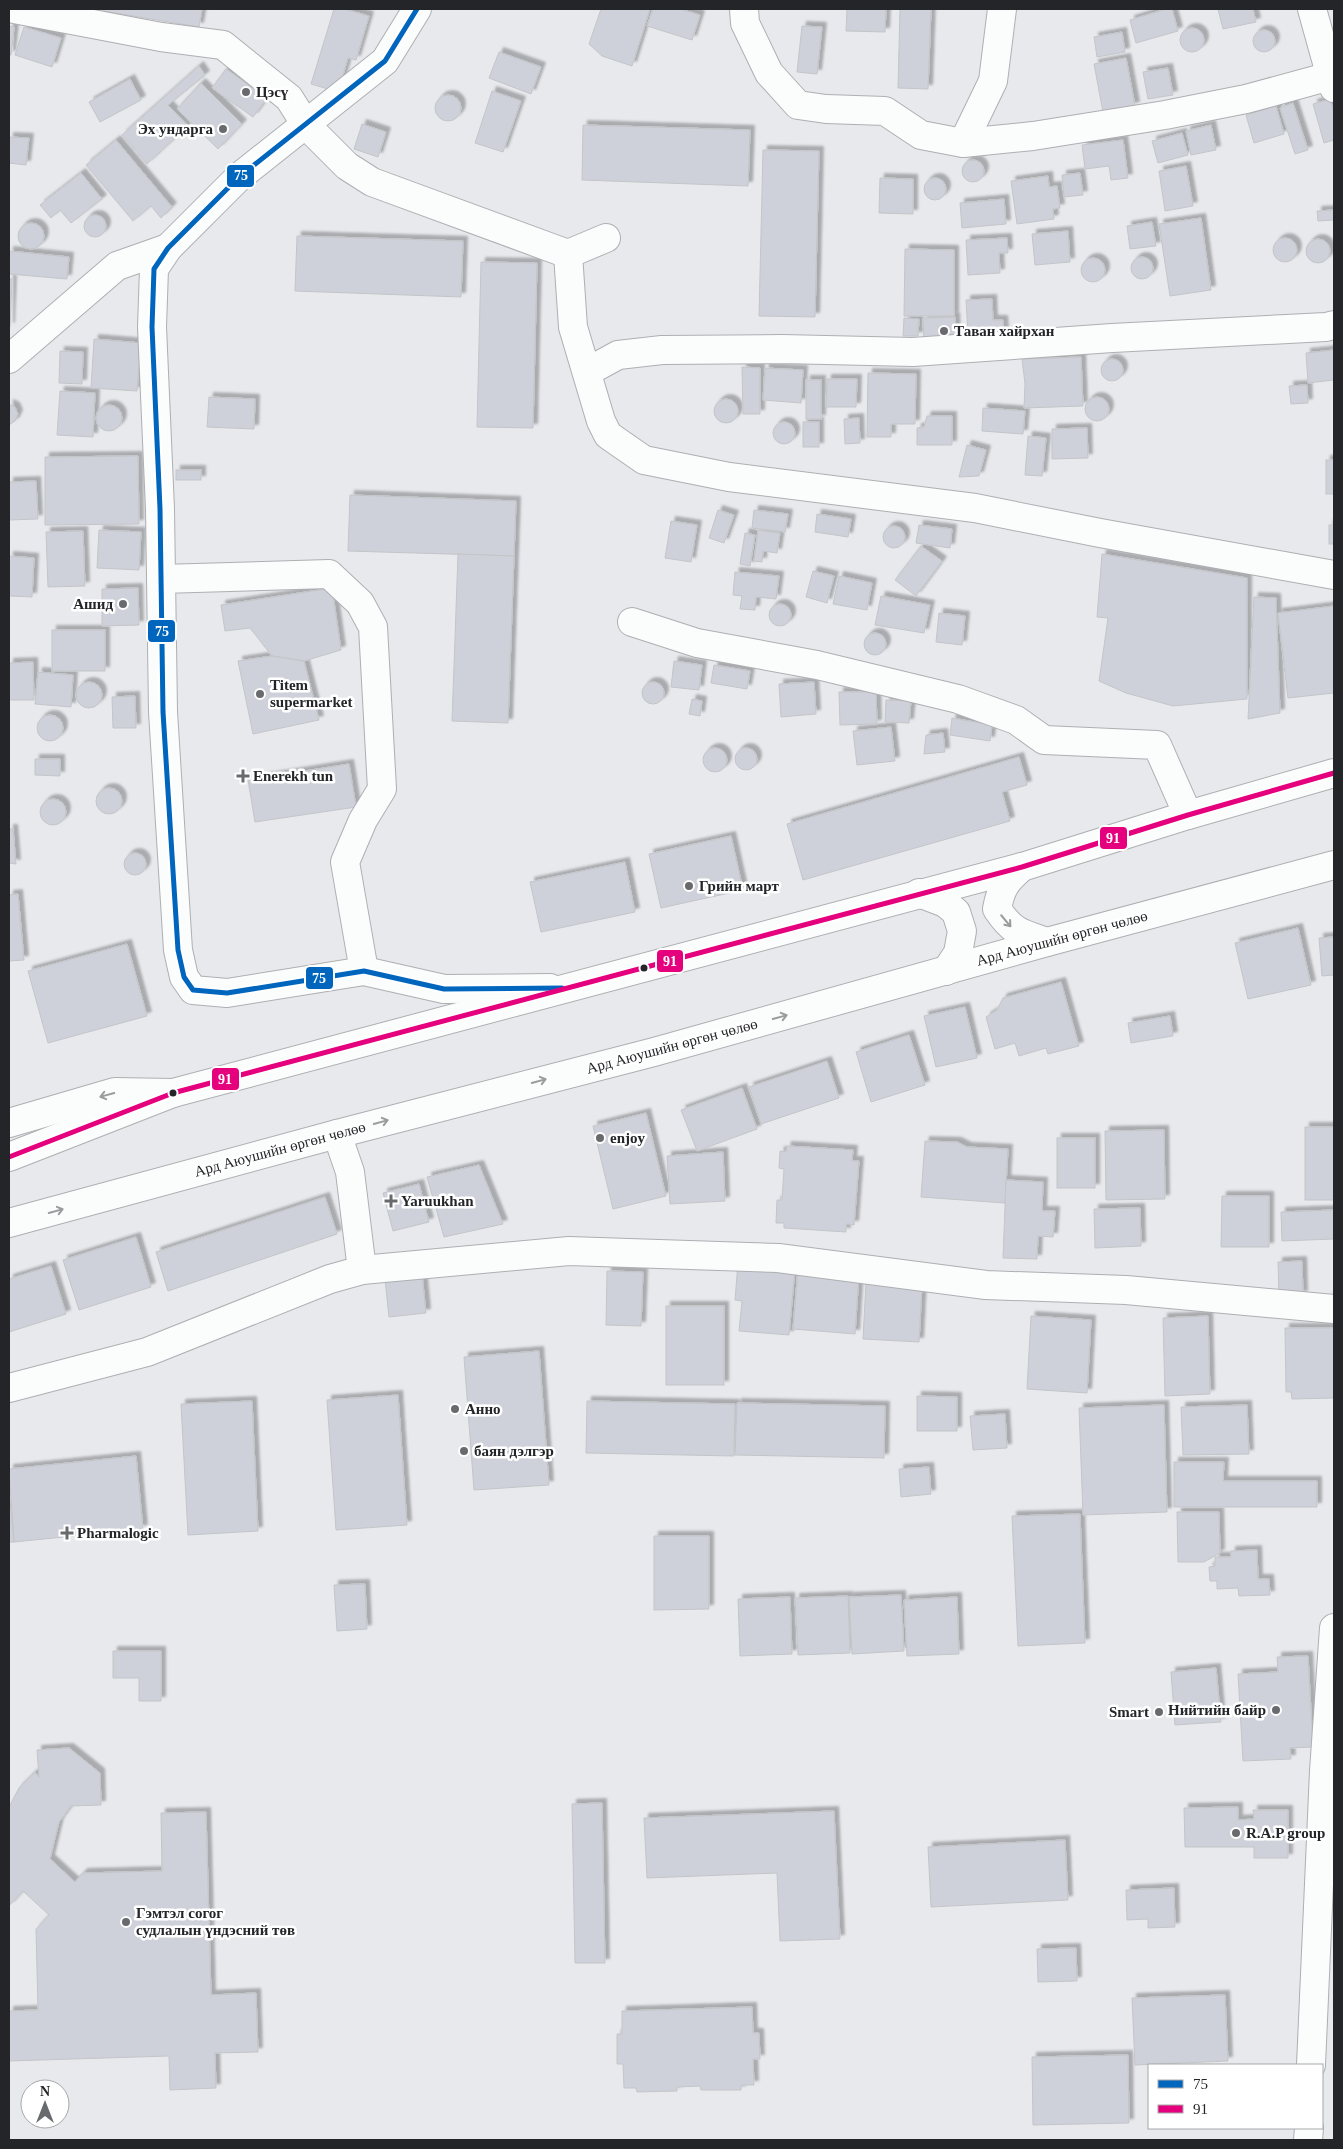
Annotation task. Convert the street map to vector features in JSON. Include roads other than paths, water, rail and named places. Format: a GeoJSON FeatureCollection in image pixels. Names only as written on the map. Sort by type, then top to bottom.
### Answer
{"type":"FeatureCollection","features":[{"type":"Feature","properties":{"kind":"street"},"geometry":{"type":"LineString","coordinates":[[14,9],[161,38],[222,45],[289,98],[306,124],[347,166],[372,182],[568,254],[606,238]]}},
{"type":"Feature","properties":{"kind":"street"},"geometry":{"type":"LineString","coordinates":[[417,9],[385,61],[239,177],[168,248],[154,269],[152,327],[164,722],[177,941],[184,977],[193,990],[226,993],[364,971],[444,989],[562,988]]}},
{"type":"Feature","properties":{"kind":"street"},"geometry":{"type":"LineString","coordinates":[[744,9],[745,23],[769,72],[798,105],[826,109],[885,111],[921,136],[963,143],[1033,136],[1165,115],[1246,100],[1333,80],[1312,9]]}},
{"type":"Feature","properties":{"kind":"street"},"geometry":{"type":"LineString","coordinates":[[963,143],[993,81],[1002,9]]}},
{"type":"Feature","properties":{"kind":"street"},"geometry":{"type":"LineString","coordinates":[[9,358],[117,266],[168,248]]}},
{"type":"Feature","properties":{"kind":"street"},"geometry":{"type":"LineString","coordinates":[[568,254],[573,327],[601,421],[608,435],[644,460],[729,477],[975,508],[1100,533],[1334,575]]}},
{"type":"Feature","properties":{"kind":"street"},"geometry":{"type":"LineString","coordinates":[[587,372],[618,355],[662,350],[782,349],[913,352],[1334,325]]}},
{"type":"Feature","properties":{"kind":"street"},"geometry":{"type":"LineString","coordinates":[[161,579],[328,574],[360,603],[373,627],[382,789],[362,820],[345,862],[364,971]]}},
{"type":"Feature","properties":{"kind":"street"},"geometry":{"type":"LineString","coordinates":[[632,622],[696,643],[817,665],[958,699],[1016,720],[1044,740],[1157,745],[1188,815]]}},
{"type":"Feature","properties":{"kind":"street"},"geometry":{"type":"LineString","coordinates":[[9,1157],[173,1093],[919,892],[1022,867],[1188,815],[1334,773]]}},
{"type":"Feature","properties":{"kind":"street","name":"Ард Аюушийн өргөн чөлөө"},"geometry":{"type":"LineString","coordinates":[[9,1224],[337,1134],[654,1052],[1047,942],[1334,865]]}},
{"type":"Feature","properties":{"kind":"street"},"geometry":{"type":"LineString","coordinates":[[1022,867],[1007,880],[1000,891],[997,909],[1016,932],[1047,942]]}},
{"type":"Feature","properties":{"kind":"street"},"geometry":{"type":"LineString","coordinates":[[919,892],[945,903],[956,912],[962,931],[958,953],[946,971]]}},
{"type":"Feature","properties":{"kind":"street"},"geometry":{"type":"LineString","coordinates":[[9,1123],[115,1092],[173,1093]]}},
{"type":"Feature","properties":{"kind":"street"},"geometry":{"type":"LineString","coordinates":[[337,1134],[350,1172],[362,1270]]}},
{"type":"Feature","properties":{"kind":"street"},"geometry":{"type":"LineString","coordinates":[[9,1388],[148,1352],[330,1279],[362,1270],[569,1251],[778,1258],[986,1284],[1126,1290],[1334,1309]]}},
{"type":"Feature","properties":{"kind":"street"},"geometry":{"type":"LineString","coordinates":[[1311,2064],[1324,1771],[1334,1628]]}},
{"type":"Feature","properties":{"kind":"place","name":"Цэсү"},"geometry":{"type":"Point","coordinates":[246,92]}},
{"type":"Feature","properties":{"kind":"place","name":"Эх ундарга"},"geometry":{"type":"Point","coordinates":[223,129]}},
{"type":"Feature","properties":{"kind":"place","name":"Таван хайрхан"},"geometry":{"type":"Point","coordinates":[944,331]}},
{"type":"Feature","properties":{"kind":"place","name":"Ашид"},"geometry":{"type":"Point","coordinates":[123,604]}},
{"type":"Feature","properties":{"kind":"place","name":"Titem supermarket"},"geometry":{"type":"Point","coordinates":[260,694]}},
{"type":"Feature","properties":{"kind":"place","name":"Enerekh tun"},"geometry":{"type":"Point","coordinates":[243,776]}},
{"type":"Feature","properties":{"kind":"place","name":"Грийн март"},"geometry":{"type":"Point","coordinates":[689,886]}},
{"type":"Feature","properties":{"kind":"place","name":"enjoy"},"geometry":{"type":"Point","coordinates":[600,1138]}},
{"type":"Feature","properties":{"kind":"place","name":"Yaruukhan"},"geometry":{"type":"Point","coordinates":[391,1201]}},
{"type":"Feature","properties":{"kind":"place","name":"Анно"},"geometry":{"type":"Point","coordinates":[455,1409]}},
{"type":"Feature","properties":{"kind":"place","name":"баян дэлгэр"},"geometry":{"type":"Point","coordinates":[464,1451]}},
{"type":"Feature","properties":{"kind":"place","name":"Pharmalogic"},"geometry":{"type":"Point","coordinates":[67,1533]}},
{"type":"Feature","properties":{"kind":"place","name":"Нийтийн байр"},"geometry":{"type":"Point","coordinates":[1276,1710]}},
{"type":"Feature","properties":{"kind":"place","name":"Smart"},"geometry":{"type":"Point","coordinates":[1159,1712]}},
{"type":"Feature","properties":{"kind":"place","name":"R.A.P group"},"geometry":{"type":"Point","coordinates":[1236,1833]}},
{"type":"Feature","properties":{"kind":"place","name":"Гэмтэл согог судлалын үндэсний төв"},"geometry":{"type":"Point","coordinates":[126,1922]}}]}
